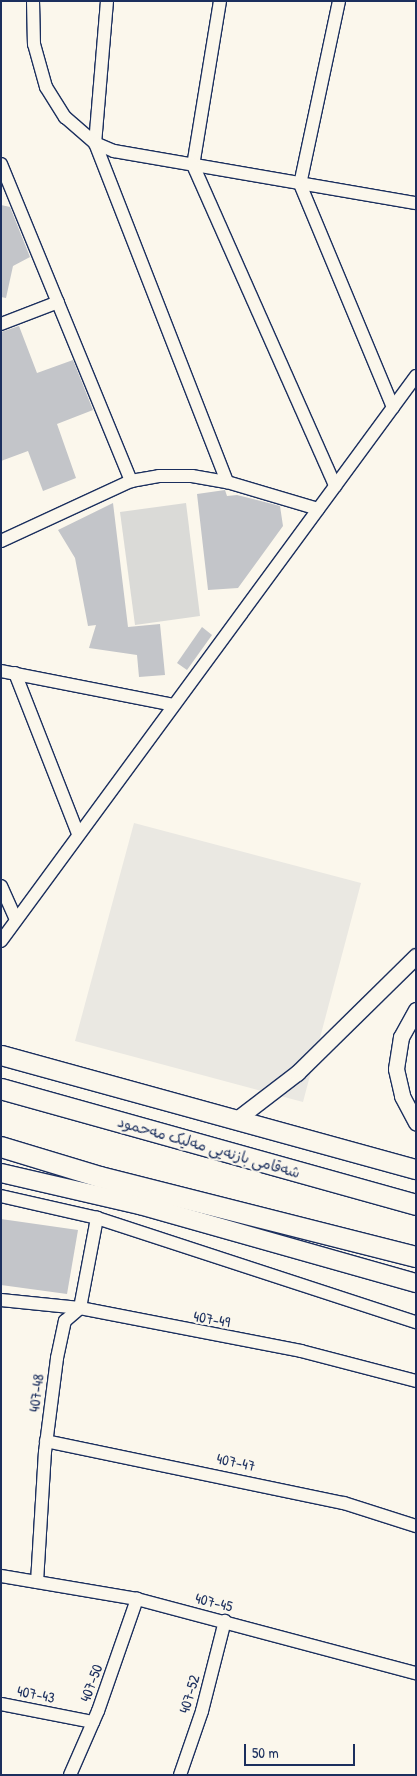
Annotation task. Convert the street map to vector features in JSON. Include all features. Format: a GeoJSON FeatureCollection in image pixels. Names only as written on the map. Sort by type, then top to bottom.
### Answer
{"type":"FeatureCollection","features":[{"type":"Feature","properties":{"kind":"highway","name":"شەقامی بازنەیی مەلیک مەحمود"},"geometry":{"type":"LineString","coordinates":[[1,1089],[416,1205]]}},
{"type":"Feature","properties":{"kind":"highway"},"geometry":{"type":"LineString","coordinates":[[1,1147],[100,1177],[416,1257]]}},
{"type":"Feature","properties":{"kind":"main road"},"geometry":{"type":"LineString","coordinates":[[1,1055],[416,1169]]}},
{"type":"Feature","properties":{"kind":"main road"},"geometry":{"type":"LineString","coordinates":[[1,1174],[140,1205],[416,1283]]}},
{"type":"Feature","properties":{"kind":"street"},"geometry":{"type":"LineString","coordinates":[[107,1],[95,143],[227,482]]}},
{"type":"Feature","properties":{"kind":"street"},"geometry":{"type":"LineString","coordinates":[[220,1],[193,165],[335,486]]}},
{"type":"Feature","properties":{"kind":"street"},"geometry":{"type":"LineString","coordinates":[[339,1],[300,184],[393,408]]}},
{"type":"Feature","properties":{"kind":"street"},"geometry":{"type":"LineString","coordinates":[[33,2],[34,44],[46,87],[65,117],[95,143],[114,151],[416,203]]}},
{"type":"Feature","properties":{"kind":"street"},"geometry":{"type":"LineString","coordinates":[[1,164],[7,192],[58,302],[131,481]]}},
{"type":"Feature","properties":{"kind":"street"},"geometry":{"type":"LineString","coordinates":[[1,324],[58,302]]}},
{"type":"Feature","properties":{"kind":"street"},"geometry":{"type":"LineString","coordinates":[[1,941],[416,376]]}},
{"type":"Feature","properties":{"kind":"street"},"geometry":{"type":"LineString","coordinates":[[1,541],[131,481],[174,475],[227,482],[318,509]]}},
{"type":"Feature","properties":{"kind":"street"},"geometry":{"type":"LineString","coordinates":[[1,671],[174,705]]}},
{"type":"Feature","properties":{"kind":"street"},"geometry":{"type":"LineString","coordinates":[[15,673],[78,834]]}},
{"type":"Feature","properties":{"kind":"street"},"geometry":{"type":"LineString","coordinates":[[1,886],[16,920]]}},
{"type":"Feature","properties":{"kind":"street"},"geometry":{"type":"LineString","coordinates":[[1,916],[16,920]]}},
{"type":"Feature","properties":{"kind":"street"},"geometry":{"type":"LineString","coordinates":[[237,1119],[297,1073],[416,956]]}},
{"type":"Feature","properties":{"kind":"street"},"geometry":{"type":"LineString","coordinates":[[416,1010],[401,1037],[396,1069],[402,1096],[416,1122]]}},
{"type":"Feature","properties":{"kind":"street"},"geometry":{"type":"LineString","coordinates":[[1,1196],[97,1218],[416,1322]]}},
{"type":"Feature","properties":{"kind":"street"},"geometry":{"type":"LineString","coordinates":[[80,1308],[97,1218]]}},
{"type":"Feature","properties":{"kind":"street","name":"407-49"},"geometry":{"type":"LineString","coordinates":[[1,1300],[80,1308],[301,1351],[416,1381]]}},
{"type":"Feature","properties":{"kind":"street","name":"407-48"},"geometry":{"type":"LineString","coordinates":[[37,1582],[46,1441],[65,1321],[80,1308]]}},
{"type":"Feature","properties":{"kind":"street","name":"407-47"},"geometry":{"type":"LineString","coordinates":[[46,1441],[344,1503],[416,1526]]}},
{"type":"Feature","properties":{"kind":"street","name":"407-45"},"geometry":{"type":"LineString","coordinates":[[1,1576],[137,1600],[225,1621],[416,1673]]}},
{"type":"Feature","properties":{"kind":"street","name":"407-50"},"geometry":{"type":"LineString","coordinates":[[70,1775],[93,1722],[137,1600]]}},
{"type":"Feature","properties":{"kind":"street","name":"407-52"},"geometry":{"type":"LineString","coordinates":[[180,1775],[202,1710],[225,1621]]}},
{"type":"Feature","properties":{"kind":"street","name":"407-43"},"geometry":{"type":"LineString","coordinates":[[1,1704],[93,1722]]}},
{"type":"Feature","properties":{"kind":"shaded area"},"geometry":{"type":"Polygon","coordinates":[[[186,503],[200,616],[135,625],[120,512],[186,503]]]}},
{"type":"Feature","properties":{"kind":"shaded area"},"geometry":{"type":"Polygon","coordinates":[[[134,823],[361,883],[303,1102],[75,1041],[134,823]]]}},
{"type":"Feature","properties":{"kind":"building"},"geometry":{"type":"Polygon","coordinates":[[[1,205],[10,207],[30,257],[13,266],[6,298],[1,297],[1,205]]]}},
{"type":"Feature","properties":{"kind":"building"},"geometry":{"type":"Polygon","coordinates":[[[19,326],[37,373],[73,360],[93,410],[57,424],[76,478],[43,491],[28,451],[1,461],[1,332],[19,326]]]}},
{"type":"Feature","properties":{"kind":"building"},"geometry":{"type":"Polygon","coordinates":[[[225,490],[227,496],[237,495],[280,506],[283,526],[238,588],[208,590],[197,494],[225,490]]]}},
{"type":"Feature","properties":{"kind":"building"},"geometry":{"type":"Polygon","coordinates":[[[113,503],[128,627],[160,624],[165,675],[139,677],[137,655],[89,648],[96,625],[88,626],[75,558],[58,530],[113,503]]]}},
{"type":"Feature","properties":{"kind":"building"},"geometry":{"type":"Polygon","coordinates":[[[202,627],[212,635],[187,670],[177,663],[202,627]]]}},
{"type":"Feature","properties":{"kind":"building"},"geometry":{"type":"Polygon","coordinates":[[[1,1219],[78,1230],[67,1294],[1,1285],[1,1219]]]}}]}
